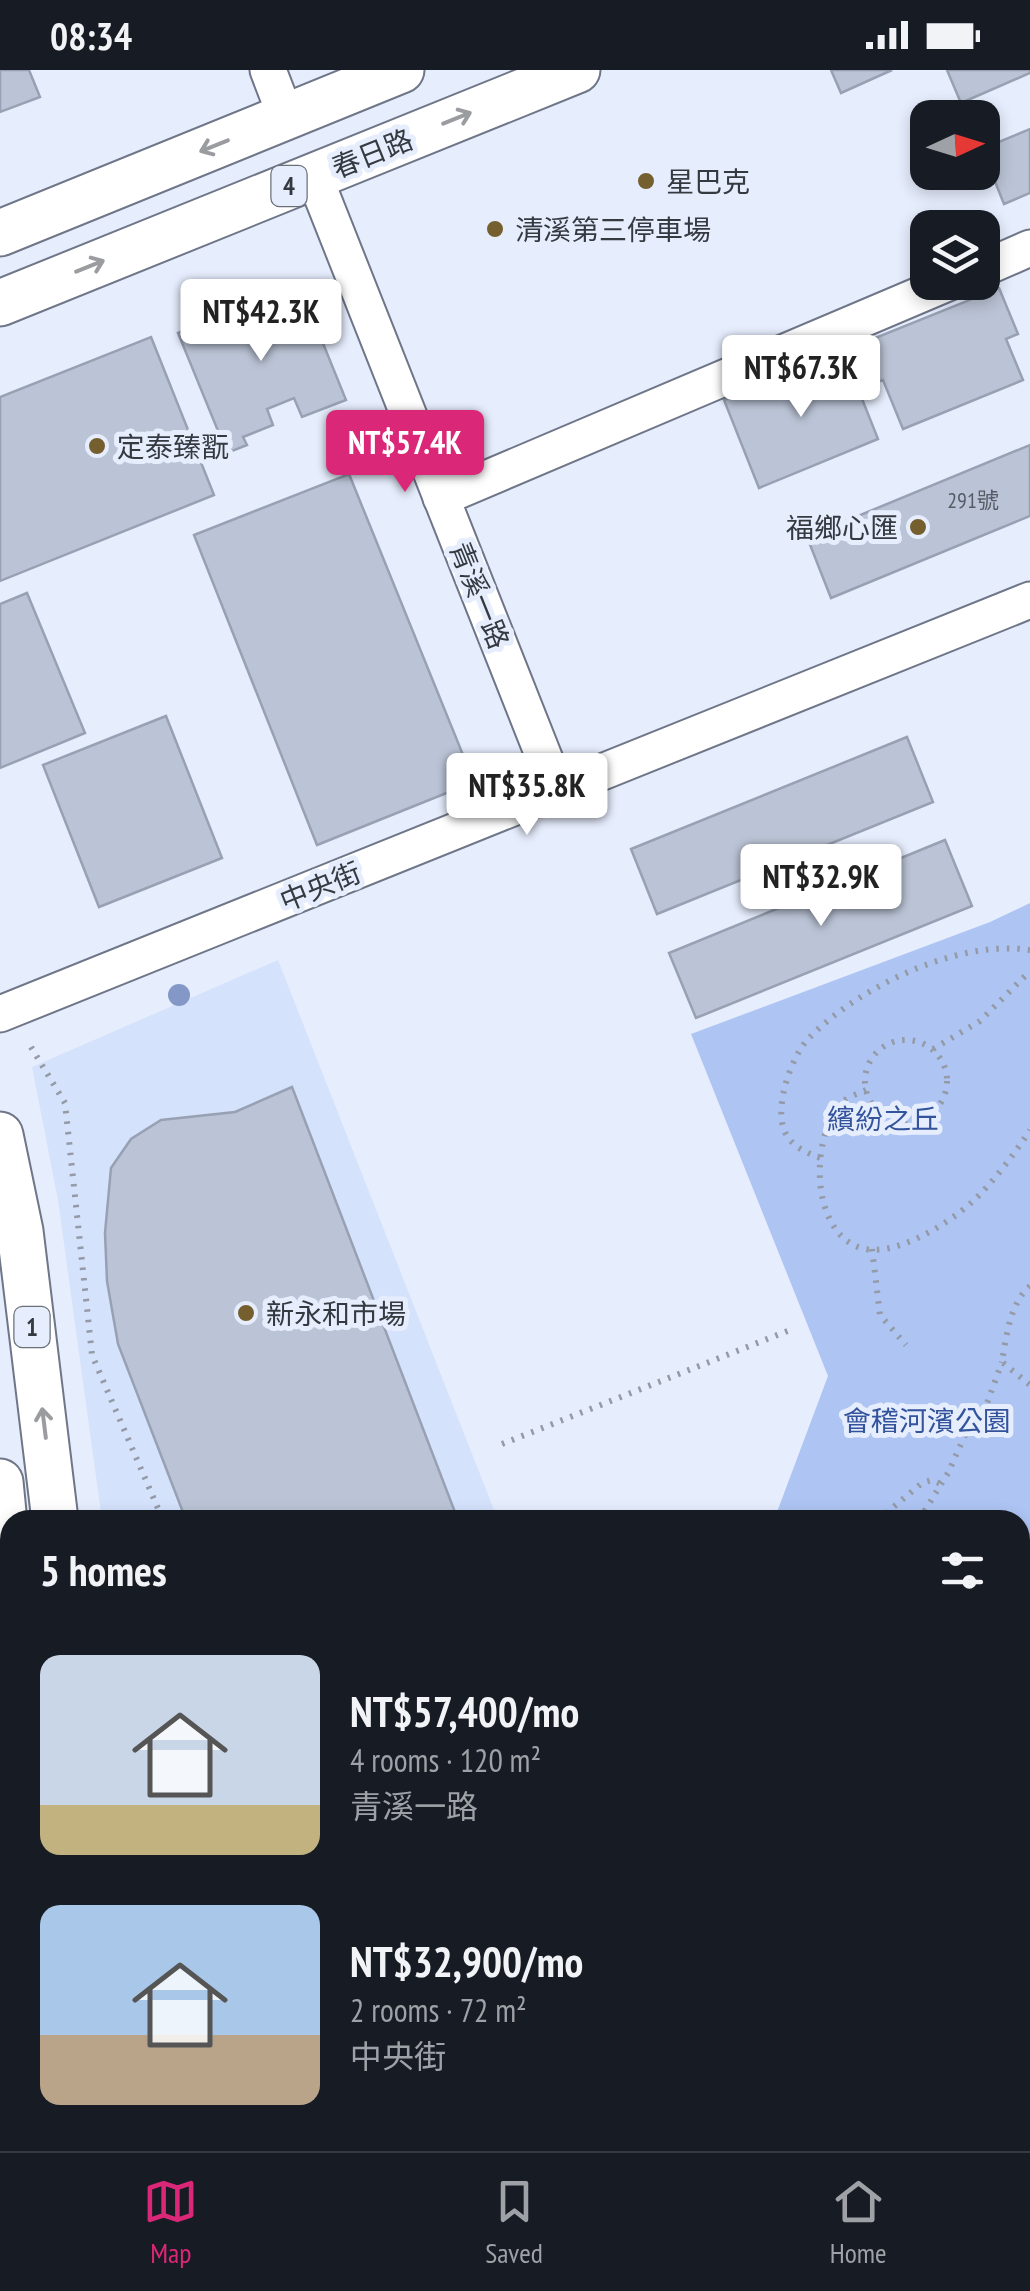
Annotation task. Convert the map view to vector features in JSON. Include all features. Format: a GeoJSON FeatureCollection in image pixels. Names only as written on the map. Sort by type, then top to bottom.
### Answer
{"type":"FeatureCollection","features":[{"type":"Feature","properties":{"kind":"main road","name":"4"},"geometry":{"type":"LineString","coordinates":[[0,232],[401,70]]}},
{"type":"Feature","properties":{"kind":"main road","name":"春日路"},"geometry":{"type":"LineString","coordinates":[[0,303],[577,70]]}},
{"type":"Feature","properties":{"kind":"main road","name":"1"},"geometry":{"type":"LineString","coordinates":[[0,1135],[20,1231],[55,1510]]}},
{"type":"Feature","properties":{"kind":"main road"},"geometry":{"type":"LineString","coordinates":[[0,1482],[3,1510]]}},
{"type":"Feature","properties":{"kind":"street"},"geometry":{"type":"LineString","coordinates":[[268,70],[286,117]]}},
{"type":"Feature","properties":{"kind":"street","name":"青溪一路"},"geometry":{"type":"LineString","coordinates":[[314,176],[558,790]]}},
{"type":"Feature","properties":{"kind":"street"},"geometry":{"type":"LineString","coordinates":[[1000,260],[1030,248]]}},
{"type":"Feature","properties":{"kind":"street"},"geometry":{"type":"LineString","coordinates":[[441,498],[910,299]]}},
{"type":"Feature","properties":{"kind":"street","name":"中央街"},"geometry":{"type":"LineString","coordinates":[[0,1014],[1030,600]]}},
{"type":"Feature","properties":{"kind":"path"},"geometry":{"type":"LineString","coordinates":[[820,1158],[797,1149],[780,1123],[784,1090],[805,1042],[848,1004],[912,968],[1004,946],[1030,950]]}},
{"type":"Feature","properties":{"kind":"path"},"geometry":{"type":"LineString","coordinates":[[933,1049],[980,1021],[1030,971]]}},
{"type":"Feature","properties":{"kind":"path"},"geometry":{"type":"LineString","coordinates":[[892,1042],[921,1042],[933,1049],[946,1072],[947,1086],[936,1110],[910,1122],[882,1114],[866,1090],[865,1075],[879,1049],[892,1042]]}},
{"type":"Feature","properties":{"kind":"path"},"geometry":{"type":"LineString","coordinates":[[31,1047],[65,1103],[92,1355],[159,1510]]}},
{"type":"Feature","properties":{"kind":"path"},"geometry":{"type":"LineString","coordinates":[[866,1090],[845,1100],[832,1119],[820,1158],[819,1190],[829,1218],[860,1248],[884,1251],[908,1244],[972,1202],[1030,1130]]}},
{"type":"Feature","properties":{"kind":"path"},"geometry":{"type":"LineString","coordinates":[[872,1249],[880,1315],[906,1345]]}},
{"type":"Feature","properties":{"kind":"path"},"geometry":{"type":"LineString","coordinates":[[924,1510],[964,1435],[986,1406],[1002,1362],[1008,1327],[1030,1286]]}},
{"type":"Feature","properties":{"kind":"path"},"geometry":{"type":"LineString","coordinates":[[502,1444],[790,1330]]}},
{"type":"Feature","properties":{"kind":"path"},"geometry":{"type":"LineString","coordinates":[[1002,1362],[1030,1385]]}},
{"type":"Feature","properties":{"kind":"path"},"geometry":{"type":"LineString","coordinates":[[890,1510],[922,1482],[932,1480],[941,1484]]}},
{"type":"Feature","properties":{"kind":"shaded area","name":"新永和市場"},"geometry":{"type":"Polygon","coordinates":[[[278,960],[494,1510],[101,1510],[58,1200],[32,1067],[278,960]]]}},
{"type":"Feature","properties":{"kind":"green space","name":"繽紛之丘"},"geometry":{"type":"Polygon","coordinates":[[[1030,903],[1030,1510],[778,1510],[828,1376],[691,1034],[990,922],[1030,903]]]}},
{"type":"Feature","properties":{"kind":"building"},"geometry":{"type":"Polygon","coordinates":[[[0,70],[29,70],[40,97],[0,112],[0,70]]]}},
{"type":"Feature","properties":{"kind":"building"},"geometry":{"type":"Polygon","coordinates":[[[831,70],[892,70],[841,93],[831,70]]]}},
{"type":"Feature","properties":{"kind":"building"},"geometry":{"type":"Polygon","coordinates":[[[947,70],[1030,70],[968,100],[960,100],[947,70]]]}},
{"type":"Feature","properties":{"kind":"building"},"geometry":{"type":"Polygon","coordinates":[[[1030,129],[1030,193],[1004,204],[998,190],[1000,142],[1030,129]]]}},
{"type":"Feature","properties":{"kind":"building"},"geometry":{"type":"Polygon","coordinates":[[[299,284],[346,400],[302,417],[294,398],[267,409],[273,425],[243,437],[247,445],[227,453],[178,333],[299,284]]]}},
{"type":"Feature","properties":{"kind":"building"},"geometry":{"type":"Polygon","coordinates":[[[1000,290],[1018,334],[1006,339],[1023,380],[903,429],[883,380],[858,389],[843,351],[969,300],[1000,300],[1000,290]]]}},
{"type":"Feature","properties":{"kind":"building","name":"定泰臻翫"},"geometry":{"type":"Polygon","coordinates":[[[151,337],[214,495],[0,581],[0,397],[151,337]]]}},
{"type":"Feature","properties":{"kind":"building"},"geometry":{"type":"Polygon","coordinates":[[[843,351],[878,439],[759,488],[724,400],[843,351]]]}},
{"type":"Feature","properties":{"kind":"building","name":"福鄉心匯"},"geometry":{"type":"Polygon","coordinates":[[[1030,445],[1030,516],[831,598],[807,537],[1030,445]]]}},
{"type":"Feature","properties":{"kind":"building"},"geometry":{"type":"Polygon","coordinates":[[[349,474],[474,782],[317,845],[194,535],[349,474]]]}},
{"type":"Feature","properties":{"kind":"building"},"geometry":{"type":"Polygon","coordinates":[[[27,593],[85,733],[0,768],[0,604],[27,593]]]}},
{"type":"Feature","properties":{"kind":"building"},"geometry":{"type":"Polygon","coordinates":[[[166,716],[222,858],[99,907],[43,765],[166,716]]]}},
{"type":"Feature","properties":{"kind":"building"},"geometry":{"type":"Polygon","coordinates":[[[907,737],[933,802],[657,914],[631,849],[907,737]]]}},
{"type":"Feature","properties":{"kind":"building"},"geometry":{"type":"Polygon","coordinates":[[[945,840],[972,906],[696,1018],[669,953],[945,840]]]}},
{"type":"Feature","properties":{"kind":"building","name":"新永和市場"},"geometry":{"type":"Polygon","coordinates":[[[292,1087],[454,1510],[182,1510],[118,1344],[107,1281],[105,1233],[111,1168],[131,1139],[161,1120],[235,1112],[292,1087]]]}},
{"type":"Feature","properties":{"kind":"place","name":"星巴克"},"geometry":{"type":"Point","coordinates":[646,181]}},
{"type":"Feature","properties":{"kind":"place","name":"清溪第三停車場"},"geometry":{"type":"Point","coordinates":[495,229]}},
{"type":"Feature","properties":{"kind":"place","name":"定泰臻翫"},"geometry":{"type":"Point","coordinates":[97,446]}},
{"type":"Feature","properties":{"kind":"place","name":"福鄉心匯"},"geometry":{"type":"Point","coordinates":[918,527]}},
{"type":"Feature","properties":{"kind":"place","name":"新永和市場"},"geometry":{"type":"Point","coordinates":[246,1313]}},
{"type":"Feature","properties":{"kind":"park label","name":"會稽河濱公園"},"geometry":{"type":"Point","coordinates":[927,1420]}}]}
